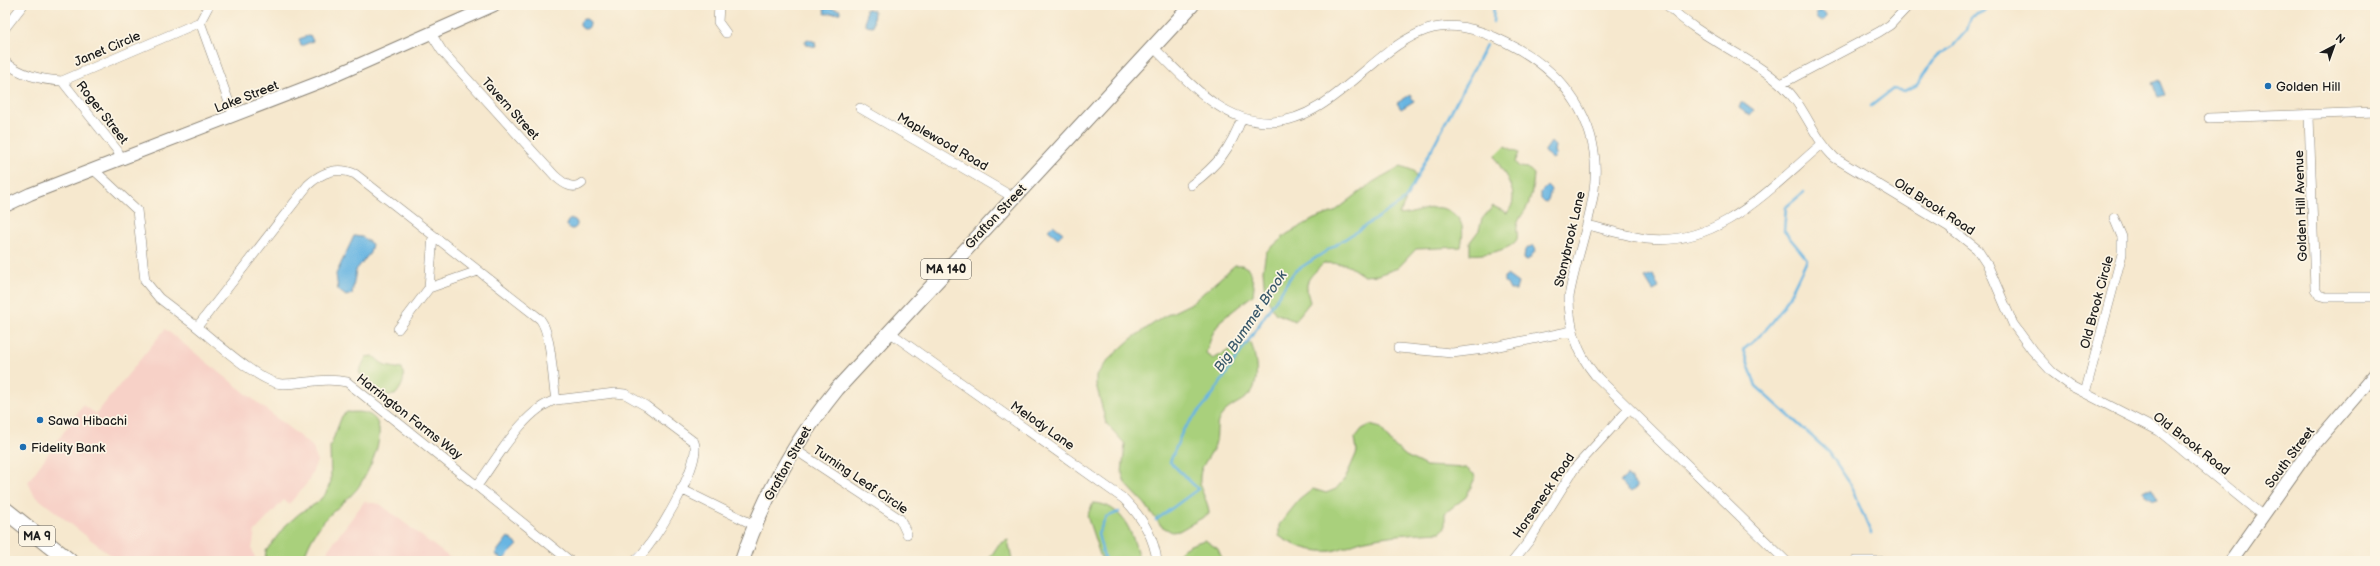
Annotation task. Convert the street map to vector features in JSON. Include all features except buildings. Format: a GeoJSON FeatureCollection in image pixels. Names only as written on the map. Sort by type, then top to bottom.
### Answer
{"type":"FeatureCollection","features":[{"type":"Feature","properties":{"kind":"highway","name":"MA 9"},"geometry":{"type":"LineString","coordinates":[[5,510],[69,561]]}},
{"type":"Feature","properties":{"kind":"highway","name":"MA 9"},"geometry":{"type":"LineString","coordinates":[[5,524],[53,561]]}},
{"type":"Feature","properties":{"kind":"main road","name":"Grafton Street"},"geometry":{"type":"LineString","coordinates":[[742,561],[754,525],[794,449],[811,421],[837,388],[888,331],[1192,5]]}},
{"type":"Feature","properties":{"kind":"street"},"geometry":{"type":"LineString","coordinates":[[5,28],[23,5]]}},
{"type":"Feature","properties":{"kind":"street"},"geometry":{"type":"LineString","coordinates":[[209,5],[200,22],[234,116]]}},
{"type":"Feature","properties":{"kind":"street","name":"Lake Street"},"geometry":{"type":"LineString","coordinates":[[5,206],[320,82],[430,32],[494,5]]}},
{"type":"Feature","properties":{"kind":"street"},"geometry":{"type":"LineString","coordinates":[[719,5],[718,22],[726,33]]}},
{"type":"Feature","properties":{"kind":"street","name":"Old Brook Road"},"geometry":{"type":"LineString","coordinates":[[1667,5],[1686,21],[1782,84],[1799,106],[1822,144],[1843,164],[1949,227],[1977,249],[1988,266],[2005,308],[2025,341],[2052,372],[2085,393],[2161,432],[2263,516]]}},
{"type":"Feature","properties":{"kind":"street"},"geometry":{"type":"LineString","coordinates":[[1782,84],[1879,32],[1890,25],[1908,5]]}},
{"type":"Feature","properties":{"kind":"street","name":"Janet Circle"},"geometry":{"type":"LineString","coordinates":[[5,62],[20,72],[46,80],[62,81],[200,22]]}},
{"type":"Feature","properties":{"kind":"street","name":"Stonybrook Lane"},"geometry":{"type":"LineString","coordinates":[[1153,47],[1209,99],[1228,112],[1242,118],[1273,122],[1298,117],[1320,105],[1396,46],[1418,33],[1436,27],[1456,26],[1476,30],[1520,50],[1541,63],[1570,94],[1582,112],[1589,129],[1595,169],[1588,225],[1570,297],[1569,312],[1572,331],[1586,363],[1629,409],[1786,561]]}},
{"type":"Feature","properties":{"kind":"street","name":"Tavern Street"},"geometry":{"type":"LineString","coordinates":[[430,32],[442,51],[555,176],[571,186],[578,186],[582,183]]}},
{"type":"Feature","properties":{"kind":"street","name":"Roger Street"},"geometry":{"type":"LineString","coordinates":[[62,81],[117,150],[122,160]]}},
{"type":"Feature","properties":{"kind":"street","name":"Maplewood Road"},"geometry":{"type":"LineString","coordinates":[[860,108],[974,173],[1006,193],[1012,199]]}},
{"type":"Feature","properties":{"kind":"street"},"geometry":{"type":"LineString","coordinates":[[2209,118],[2309,116],[2375,112]]}},
{"type":"Feature","properties":{"kind":"street","name":"Golden Hill Avenue"},"geometry":{"type":"LineString","coordinates":[[2309,116],[2314,287],[2318,294],[2331,297],[2375,296]]}},
{"type":"Feature","properties":{"kind":"street"},"geometry":{"type":"LineString","coordinates":[[1191,184],[1212,169],[1226,152],[1242,118]]}},
{"type":"Feature","properties":{"kind":"street"},"geometry":{"type":"LineString","coordinates":[[1588,225],[1648,239],[1671,239],[1696,235],[1731,219],[1822,144]]}},
{"type":"Feature","properties":{"kind":"street","name":"Harrington Farms Way"},"geometry":{"type":"LineString","coordinates":[[94,170],[137,210],[143,273],[149,288],[165,303],[268,381],[283,384],[325,379],[347,382],[570,561]]}},
{"type":"Feature","properties":{"kind":"street"},"geometry":{"type":"LineString","coordinates":[[197,327],[308,185],[325,172],[342,170],[355,174],[542,321],[548,340],[556,400]]}},
{"type":"Feature","properties":{"kind":"street","name":"Old Brook Circle"},"geometry":{"type":"LineString","coordinates":[[2085,393],[2122,254],[2122,237],[2114,218]]}},
{"type":"Feature","properties":{"kind":"street"},"geometry":{"type":"LineString","coordinates":[[398,329],[429,288],[433,235]]}},
{"type":"Feature","properties":{"kind":"street"},"geometry":{"type":"LineString","coordinates":[[429,288],[478,271]]}},
{"type":"Feature","properties":{"kind":"street","name":"Melody Lane"},"geometry":{"type":"LineString","coordinates":[[888,331],[1124,499],[1147,528],[1154,545],[1157,561]]}},
{"type":"Feature","properties":{"kind":"street"},"geometry":{"type":"LineString","coordinates":[[1398,348],[1436,352],[1458,352],[1484,349],[1572,331]]}},
{"type":"Feature","properties":{"kind":"street","name":"South Street"},"geometry":{"type":"LineString","coordinates":[[2231,561],[2308,452],[2375,374]]}},
{"type":"Feature","properties":{"kind":"street"},"geometry":{"type":"LineString","coordinates":[[477,486],[524,422],[540,406],[556,400],[619,392],[633,397],[690,437],[695,446],[693,462],[681,489],[647,549],[635,561]]}},
{"type":"Feature","properties":{"kind":"street","name":"Horseneck Road"},"geometry":{"type":"LineString","coordinates":[[1513,561],[1529,541],[1574,469],[1629,409]]}},
{"type":"Feature","properties":{"kind":"street","name":"Turning Leaf Circle"},"geometry":{"type":"LineString","coordinates":[[794,449],[897,516],[903,522],[907,534]]}},
{"type":"Feature","properties":{"kind":"street"},"geometry":{"type":"LineString","coordinates":[[681,489],[754,525]]}},
{"type":"Feature","properties":{"kind":"street"},"geometry":{"type":"LineString","coordinates":[[1855,561],[1882,561]]}},
{"type":"Feature","properties":{"kind":"shaded area"},"geometry":{"type":"Polygon","coordinates":[[[165,329],[313,447],[317,461],[308,482],[289,504],[284,500],[255,531],[252,549],[256,561],[118,561],[34,495],[28,482],[83,405],[96,414],[165,329]]]}},
{"type":"Feature","properties":{"kind":"shaded area"},"geometry":{"type":"Polygon","coordinates":[[[364,502],[380,504],[454,561],[330,561],[333,557],[327,551],[364,502]]]}},
{"type":"Feature","properties":{"kind":"green space"},"geometry":{"type":"Polygon","coordinates":[[[1505,146],[1519,153],[1515,162],[1519,167],[1528,168],[1534,174],[1530,199],[1518,223],[1517,237],[1514,243],[1493,252],[1470,254],[1470,242],[1479,230],[1482,219],[1493,206],[1507,213],[1511,206],[1513,199],[1510,184],[1495,156],[1505,146]]]}},
{"type":"Feature","properties":{"kind":"green space"},"geometry":{"type":"Polygon","coordinates":[[[1401,166],[1414,171],[1416,178],[1399,215],[1435,208],[1448,210],[1458,218],[1462,225],[1463,234],[1461,247],[1416,249],[1398,268],[1378,275],[1364,276],[1346,264],[1324,263],[1308,280],[1307,289],[1310,302],[1295,321],[1275,313],[1265,295],[1263,270],[1266,252],[1287,234],[1314,219],[1334,212],[1373,182],[1401,166]]]}},
{"type":"Feature","properties":{"kind":"green space"},"geometry":{"type":"Polygon","coordinates":[[[1235,265],[1242,265],[1249,269],[1254,286],[1253,295],[1220,321],[1212,335],[1206,353],[1213,359],[1239,345],[1251,343],[1256,362],[1255,384],[1249,395],[1228,409],[1218,421],[1215,445],[1201,471],[1200,476],[1202,491],[1209,509],[1209,514],[1179,531],[1172,532],[1161,526],[1145,504],[1125,483],[1122,473],[1125,444],[1106,423],[1096,384],[1096,376],[1108,360],[1131,339],[1163,317],[1192,303],[1235,265]]]}},
{"type":"Feature","properties":{"kind":"green space"},"geometry":{"type":"Polygon","coordinates":[[[373,356],[385,366],[402,369],[404,376],[403,383],[395,395],[377,393],[369,387],[359,372],[366,357],[373,356]]]}},
{"type":"Feature","properties":{"kind":"green space"},"geometry":{"type":"Polygon","coordinates":[[[347,412],[365,413],[374,418],[378,426],[379,437],[377,448],[362,482],[357,489],[320,526],[309,545],[303,561],[265,561],[266,551],[285,526],[300,513],[317,503],[326,493],[331,481],[330,447],[342,416],[347,412]]]}},
{"type":"Feature","properties":{"kind":"green space"},"geometry":{"type":"Polygon","coordinates":[[[1370,425],[1381,428],[1392,444],[1406,456],[1426,466],[1466,468],[1476,476],[1466,497],[1445,513],[1445,527],[1441,532],[1381,537],[1361,541],[1332,551],[1311,550],[1291,543],[1279,536],[1279,525],[1299,500],[1313,489],[1326,493],[1336,489],[1346,477],[1357,452],[1355,438],[1362,429],[1370,425]]]}},
{"type":"Feature","properties":{"kind":"green space"},"geometry":{"type":"Polygon","coordinates":[[[1093,503],[1104,505],[1113,509],[1120,515],[1130,532],[1139,561],[1102,561],[1087,516],[1093,503]]]}},
{"type":"Feature","properties":{"kind":"green space"},"geometry":{"type":"Polygon","coordinates":[[[1008,540],[1012,561],[977,561],[989,559],[999,544],[1008,540]]]}},
{"type":"Feature","properties":{"kind":"green space"},"geometry":{"type":"Polygon","coordinates":[[[1205,540],[1218,549],[1223,561],[1174,561],[1183,549],[1205,540]]]}},
{"type":"Feature","properties":{"kind":"water"},"geometry":{"type":"Polygon","coordinates":[[[827,7],[840,10],[840,13],[825,14],[824,9],[827,7]]]}},
{"type":"Feature","properties":{"kind":"water"},"geometry":{"type":"Polygon","coordinates":[[[866,9],[874,10],[873,26],[865,25],[866,9]]]}},
{"type":"Feature","properties":{"kind":"water"},"geometry":{"type":"Polygon","coordinates":[[[1821,11],[1826,16],[1821,21],[1816,16],[1821,11]]]}},
{"type":"Feature","properties":{"kind":"water"},"geometry":{"type":"Polygon","coordinates":[[[583,19],[587,19],[589,20],[589,28],[583,29],[580,26],[580,22],[583,19]]]}},
{"type":"Feature","properties":{"kind":"water"},"geometry":{"type":"Polygon","coordinates":[[[310,35],[313,41],[301,46],[299,39],[310,35]]]}},
{"type":"Feature","properties":{"kind":"water"},"geometry":{"type":"Polygon","coordinates":[[[808,39],[815,42],[816,47],[806,45],[805,41],[808,39]]]}},
{"type":"Feature","properties":{"kind":"water"},"geometry":{"type":"Polygon","coordinates":[[[2159,80],[2165,95],[2158,97],[2152,83],[2159,80]]]}},
{"type":"Feature","properties":{"kind":"water"},"geometry":{"type":"Polygon","coordinates":[[[1410,95],[1414,101],[1401,109],[1397,103],[1410,95]]]}},
{"type":"Feature","properties":{"kind":"water"},"geometry":{"type":"Polygon","coordinates":[[[1743,102],[1754,110],[1750,116],[1739,108],[1743,102]]]}},
{"type":"Feature","properties":{"kind":"water"},"geometry":{"type":"Polygon","coordinates":[[[1551,142],[1555,146],[1554,151],[1556,156],[1553,159],[1544,152],[1551,142]]]}},
{"type":"Feature","properties":{"kind":"water"},"geometry":{"type":"Polygon","coordinates":[[[1547,186],[1551,190],[1548,201],[1545,203],[1541,199],[1541,192],[1547,186]]]}},
{"type":"Feature","properties":{"kind":"water"},"geometry":{"type":"Polygon","coordinates":[[[572,219],[577,224],[572,229],[567,224],[572,219]]]}},
{"type":"Feature","properties":{"kind":"water"},"geometry":{"type":"Polygon","coordinates":[[[1053,225],[1063,233],[1058,238],[1048,230],[1053,225]]]}},
{"type":"Feature","properties":{"kind":"water"},"geometry":{"type":"Polygon","coordinates":[[[354,236],[362,237],[372,244],[370,253],[356,270],[352,294],[346,296],[338,290],[336,274],[354,236]]]}},
{"type":"Feature","properties":{"kind":"water"},"geometry":{"type":"Polygon","coordinates":[[[1533,245],[1536,250],[1528,260],[1524,259],[1525,250],[1533,245]]]}},
{"type":"Feature","properties":{"kind":"water"},"geometry":{"type":"Polygon","coordinates":[[[1507,275],[1518,283],[1516,290],[1510,290],[1504,282],[1504,277],[1507,275]]]}},
{"type":"Feature","properties":{"kind":"water"},"geometry":{"type":"Polygon","coordinates":[[[1653,275],[1659,288],[1653,291],[1645,278],[1653,275]]]}},
{"type":"Feature","properties":{"kind":"water"},"geometry":{"type":"Polygon","coordinates":[[[1627,475],[1637,487],[1631,492],[1620,482],[1627,475]]]}},
{"type":"Feature","properties":{"kind":"water"},"geometry":{"type":"Polygon","coordinates":[[[2152,488],[2158,499],[2154,500],[2145,495],[2144,490],[2152,488]]]}},
{"type":"Feature","properties":{"kind":"water"},"geometry":{"type":"Polygon","coordinates":[[[508,537],[518,545],[503,560],[495,554],[508,537]]]}},
{"type":"Feature","properties":{"kind":"waterway","name":"Big Bummet Brook"},"geometry":{"type":"LineString","coordinates":[[1493,22],[1494,5]]}},
{"type":"Feature","properties":{"kind":"waterway"},"geometry":{"type":"LineString","coordinates":[[1871,106],[1893,89],[1904,91],[1917,85],[1936,56],[1953,46],[1967,30],[1971,17],[1984,11],[1989,5]]}},
{"type":"Feature","properties":{"kind":"waterway","name":"Big Bummet Brook"},"geometry":{"type":"LineString","coordinates":[[1156,520],[1198,489],[1170,462],[1183,430],[1211,397],[1294,272],[1405,200],[1486,45]]}},
{"type":"Feature","properties":{"kind":"waterway"},"geometry":{"type":"LineString","coordinates":[[1804,192],[1786,207],[1784,231],[1807,259],[1788,298],[1774,320],[1743,350],[1756,386],[1829,452],[1849,482],[1871,533]]}},
{"type":"Feature","properties":{"kind":"waterway","name":"Big Bummet Brook"},"geometry":{"type":"LineString","coordinates":[[1105,561],[1098,534],[1106,517],[1119,512]]}},
{"type":"Feature","properties":{"kind":"place","name":"Golden Hill"},"geometry":{"type":"Point","coordinates":[2268,86]}},
{"type":"Feature","properties":{"kind":"place","name":"Sawa Hibachi"},"geometry":{"type":"Point","coordinates":[40,420]}},
{"type":"Feature","properties":{"kind":"place","name":"Fidelity Bank"},"geometry":{"type":"Point","coordinates":[23,447]}}]}
